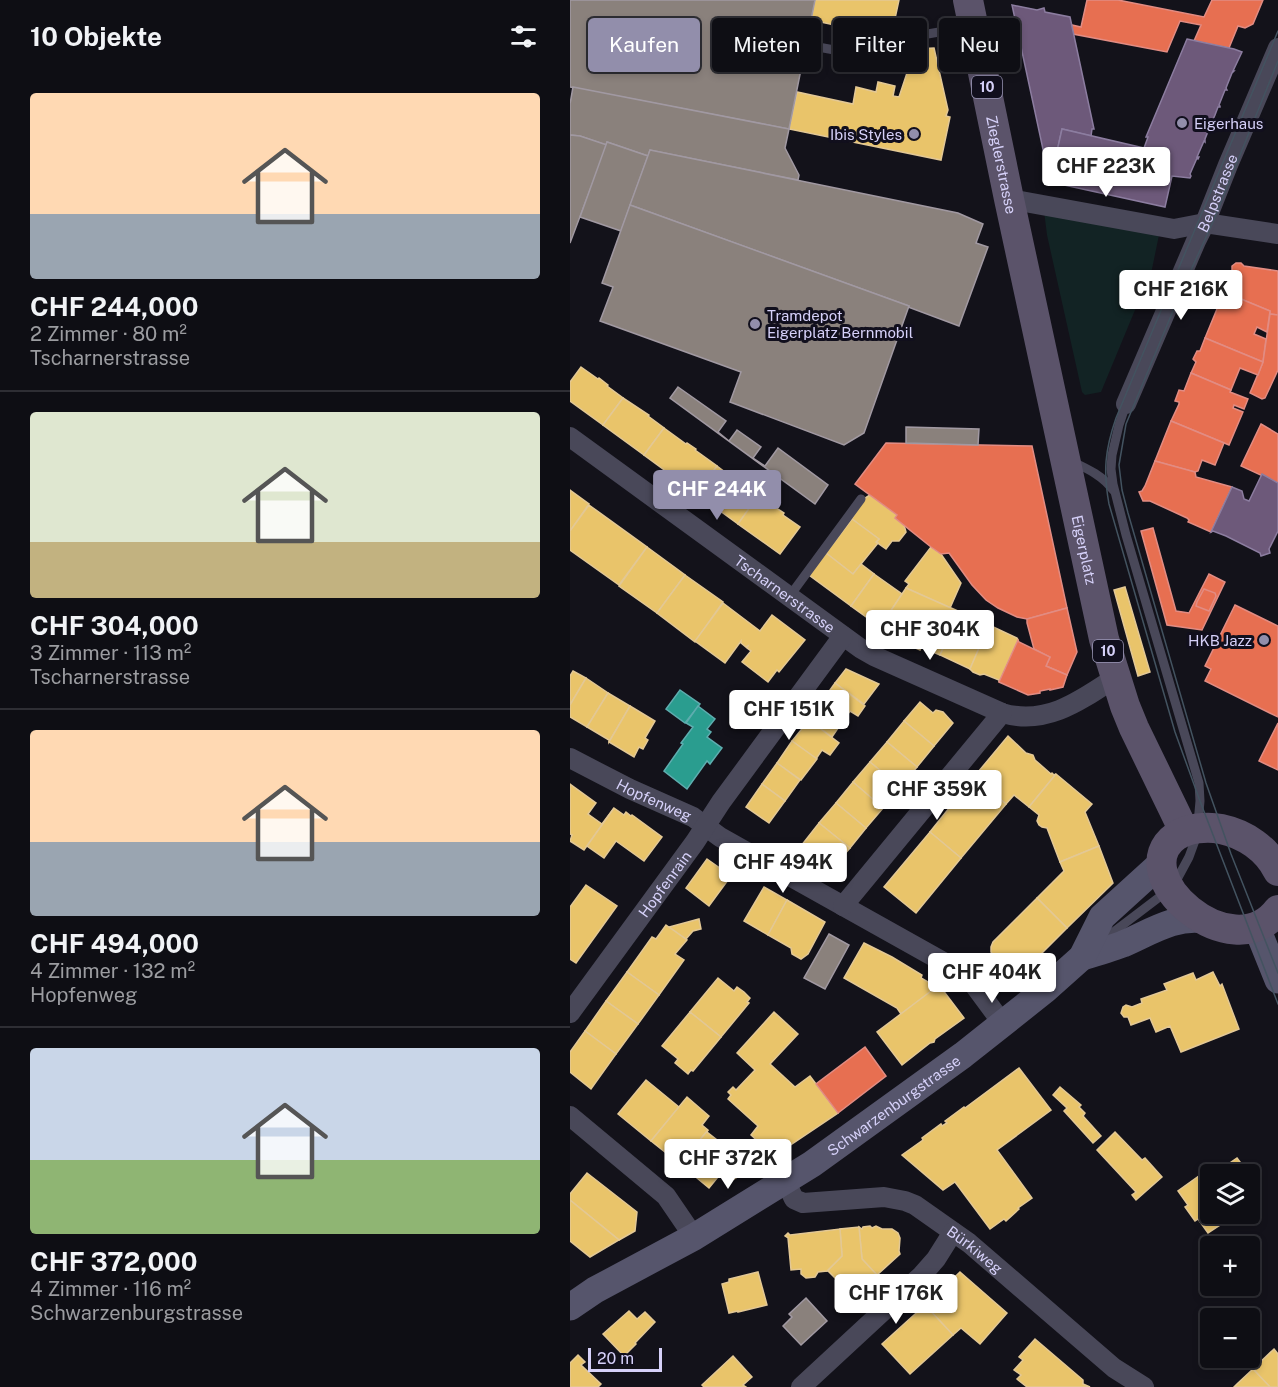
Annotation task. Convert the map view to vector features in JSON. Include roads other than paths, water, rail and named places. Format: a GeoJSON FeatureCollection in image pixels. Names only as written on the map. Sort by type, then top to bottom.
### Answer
{"type":"FeatureCollection","features":[{"type":"Feature","properties":{"kind":"main road","name":"Zieglerstrasse"},"geometry":{"type":"LineString","coordinates":[[971,13],[1022,258]]}},
{"type":"Feature","properties":{"kind":"main road","name":"Eigerplatz"},"geometry":{"type":"LineString","coordinates":[[1022,258],[1097,608],[1116,677],[1144,752],[1191,830]]}},
{"type":"Feature","properties":{"kind":"main road"},"geometry":{"type":"LineString","coordinates":[[1277,868],[1263,850],[1246,838],[1223,829],[1191,830],[1173,837],[1162,860],[1162,872],[1170,889],[1185,908],[1195,915],[1220,927],[1234,929],[1249,929],[1268,919],[1278,980]]}},
{"type":"Feature","properties":{"kind":"main road","name":"Schwarzenburgstrasse"},"geometry":{"type":"LineString","coordinates":[[570,1307],[595,1290],[694,1237],[786,1180],[839,1145],[963,1055],[1046,990],[1082,957],[1102,917],[1162,860]]}},
{"type":"Feature","properties":{"kind":"main road","name":"Schwarzenburgstrasse"},"geometry":{"type":"LineString","coordinates":[[1082,957],[1122,944],[1179,920],[1204,920]]}},
{"type":"Feature","properties":{"kind":"street","name":"Belpstrasse"},"geometry":{"type":"LineString","coordinates":[[1126,405],[1278,48]]}},
{"type":"Feature","properties":{"kind":"street"},"geometry":{"type":"LineString","coordinates":[[1009,199],[1174,229],[1205,223],[1278,234]]}},
{"type":"Feature","properties":{"kind":"street","name":"Tscharnerstrasse"},"geometry":{"type":"LineString","coordinates":[[570,437],[843,636],[874,656],[1002,713],[1019,717],[1051,713],[1068,707],[1116,677]]}},
{"type":"Feature","properties":{"kind":"street","name":"Hopfenrain"},"geometry":{"type":"LineString","coordinates":[[570,1013],[843,636]]}},
{"type":"Feature","properties":{"kind":"street"},"geometry":{"type":"LineString","coordinates":[[843,906],[1002,713]]}},
{"type":"Feature","properties":{"kind":"street","name":"Hopfenweg"},"geometry":{"type":"LineString","coordinates":[[570,758],[630,789],[693,817],[720,837],[963,974],[975,986],[1003,1024]]}},
{"type":"Feature","properties":{"kind":"street"},"geometry":{"type":"LineString","coordinates":[[570,1116],[666,1196],[694,1237]]}},
{"type":"Feature","properties":{"kind":"street","name":"Bürkiweg"},"geometry":{"type":"LineString","coordinates":[[786,1180],[794,1199],[803,1203],[884,1197],[915,1204],[975,1248],[1135,1385]]}},
{"type":"Feature","properties":{"kind":"street"},"geometry":{"type":"LineString","coordinates":[[801,1387],[916,1281],[936,1259],[953,1232]]}},
{"type":"Feature","properties":{"kind":"lane"},"geometry":{"type":"LineString","coordinates":[[821,48],[878,58],[890,55],[903,42],[971,13]]}},
{"type":"Feature","properties":{"kind":"lane"},"geometry":{"type":"LineString","coordinates":[[1126,405],[1112,456],[1115,494],[1199,783],[1191,830],[1195,843],[1170,889]]}},
{"type":"Feature","properties":{"kind":"lane"},"geometry":{"type":"LineString","coordinates":[[1065,459],[1088,469],[1106,481],[1115,494]]}},
{"type":"Feature","properties":{"kind":"lane"},"geometry":{"type":"LineString","coordinates":[[789,597],[861,499]]}},
{"type":"Feature","properties":{"kind":"lane","name":"Schwarzenburgstrasse"},"geometry":{"type":"LineString","coordinates":[[1082,957],[1170,889]]}},
{"type":"Feature","properties":{"kind":"tram line"},"geometry":{"type":"LineString","coordinates":[[1278,31],[1116,418],[1109,440],[1106,471],[1109,504],[1175,732],[1278,1004]]}},
{"type":"Feature","properties":{"kind":"tram line"},"geometry":{"type":"LineString","coordinates":[[1278,61],[1213,222],[1180,294],[1126,424],[1119,465],[1128,513],[1206,783],[1278,973]]}},
{"type":"Feature","properties":{"kind":"place","name":"Eigerhaus"},"geometry":{"type":"Point","coordinates":[1182,123]}},
{"type":"Feature","properties":{"kind":"place","name":"Ibis Styles"},"geometry":{"type":"Point","coordinates":[914,134]}},
{"type":"Feature","properties":{"kind":"place","name":"Tramdepot Eigerplatz Bernmobil"},"geometry":{"type":"Point","coordinates":[755,324]}},
{"type":"Feature","properties":{"kind":"place","name":"HKB Jazz"},"geometry":{"type":"Point","coordinates":[1264,640]}}]}
